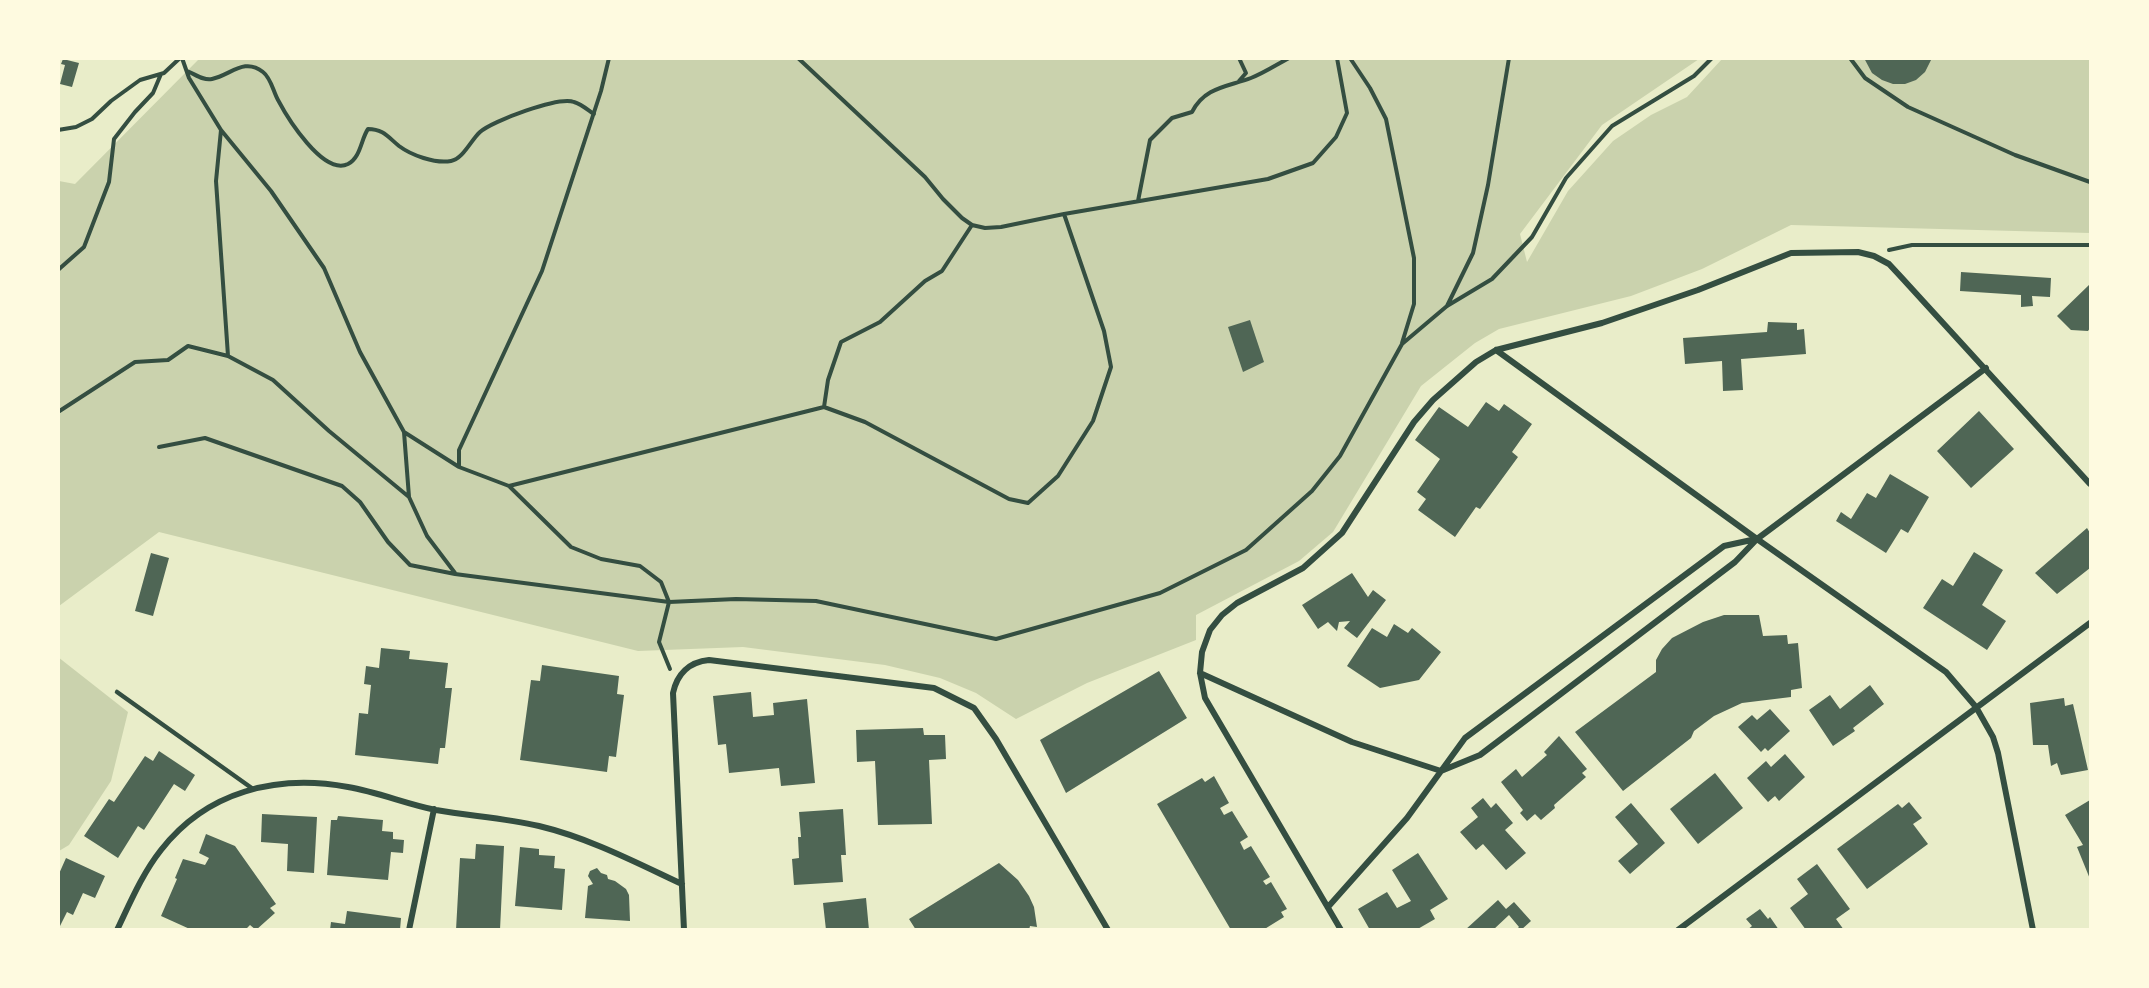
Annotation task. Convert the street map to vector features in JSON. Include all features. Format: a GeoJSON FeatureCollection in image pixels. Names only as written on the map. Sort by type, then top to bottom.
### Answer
{"type":"FeatureCollection","features":[{"type":"Feature","properties":{"kind":"street"},"geometry":{"type":"LineString","coordinates":[[1341,930],[1205,698],[1200,674],[1202,652],[1210,630],[1221,615],[1236,603],[1303,568],[1342,533],[1414,422],[1433,399],[1476,362],[1496,350],[1602,323],[1698,290],[1791,253],[1858,252],[1874,256],[1889,264],[2091,484]]}},
{"type":"Feature","properties":{"kind":"street"},"geometry":{"type":"LineString","coordinates":[[1496,350],[1757,539],[1939,666],[1960,686],[1976,706],[1993,737],[1998,753],[2033,930]]}},
{"type":"Feature","properties":{"kind":"street"},"geometry":{"type":"LineString","coordinates":[[1200,674],[1352,742],[1441,771],[1480,755],[1735,562],[1757,539],[1986,368]]}},
{"type":"Feature","properties":{"kind":"street"},"geometry":{"type":"LineString","coordinates":[[1328,907],[1407,818],[1465,738],[1724,546],[1757,539]]}},
{"type":"Feature","properties":{"kind":"street"},"geometry":{"type":"LineString","coordinates":[[1678,930],[1976,706],[2091,623]]}},
{"type":"Feature","properties":{"kind":"street"},"geometry":{"type":"LineString","coordinates":[[684,930],[674,686],[678,678],[690,666],[713,661],[934,688],[974,708],[996,739],[1108,930]]}},
{"type":"Feature","properties":{"kind":"street"},"geometry":{"type":"LineString","coordinates":[[117,930],[147,871],[161,850],[182,827],[224,799],[270,784],[309,781],[350,787],[434,809],[538,826],[612,851],[682,884]]}},
{"type":"Feature","properties":{"kind":"street"},"geometry":{"type":"LineString","coordinates":[[409,930],[434,809]]}},
{"type":"Feature","properties":{"kind":"lane"},"geometry":{"type":"LineString","coordinates":[[117,692],[253,789]]}},
{"type":"Feature","properties":{"kind":"path"},"geometry":{"type":"LineString","coordinates":[[58,130],[76,128],[92,119],[111,101],[140,80],[165,73],[181,58],[221,130],[271,190],[324,268],[360,352],[404,432],[410,497],[427,537],[455,574]]}},
{"type":"Feature","properties":{"kind":"path"},"geometry":{"type":"LineString","coordinates":[[459,467],[459,450],[542,271],[594,114],[609,58]]}},
{"type":"Feature","properties":{"kind":"path"},"geometry":{"type":"LineString","coordinates":[[798,58],[926,177],[943,200],[962,218],[972,225],[985,228],[1268,179],[1313,163],[1336,137],[1347,113],[1337,58]]}},
{"type":"Feature","properties":{"kind":"path"},"geometry":{"type":"LineString","coordinates":[[1239,58],[1246,72],[1239,81]]}},
{"type":"Feature","properties":{"kind":"path"},"geometry":{"type":"LineString","coordinates":[[1138,201],[1150,140],[1172,118],[1192,112],[1198,100],[1217,88],[1252,78],[1289,58]]}},
{"type":"Feature","properties":{"kind":"path"},"geometry":{"type":"LineString","coordinates":[[159,447],[205,438],[342,486],[360,501],[388,542],[410,565],[455,574],[669,602],[736,599],[816,601],[996,639],[1160,593],[1246,550],[1312,491],[1340,456],[1402,344],[1414,303],[1414,258],[1386,119],[1371,88],[1350,58]]}},
{"type":"Feature","properties":{"kind":"path"},"geometry":{"type":"LineString","coordinates":[[1447,306],[1473,253],[1488,185],[1509,58]]}},
{"type":"Feature","properties":{"kind":"path"},"geometry":{"type":"LineString","coordinates":[[1402,344],[1447,306],[1492,279],[1532,237],[1566,178],[1612,126],[1694,76],[1712,58]]}},
{"type":"Feature","properties":{"kind":"path"},"geometry":{"type":"LineString","coordinates":[[1850,58],[1865,78],[1908,107],[2015,155],[2091,182]]}},
{"type":"Feature","properties":{"kind":"path"},"geometry":{"type":"LineString","coordinates":[[186,70],[204,79],[214,79],[245,65],[255,67],[265,73],[277,99],[296,130],[321,157],[340,165],[348,164],[356,156],[362,138],[368,129],[377,129],[388,135],[399,146],[424,158],[450,161],[458,158],[479,133],[490,125],[538,106],[574,101],[594,114]]}},
{"type":"Feature","properties":{"kind":"path"},"geometry":{"type":"LineString","coordinates":[[58,270],[84,247],[109,182],[114,139],[153,93],[161,74]]}},
{"type":"Feature","properties":{"kind":"path"},"geometry":{"type":"LineString","coordinates":[[221,130],[216,181],[228,356]]}},
{"type":"Feature","properties":{"kind":"path"},"geometry":{"type":"LineString","coordinates":[[509,486],[824,407],[865,422],[1008,499],[1028,503],[1058,476],[1093,421],[1111,367],[1104,331],[1064,214]]}},
{"type":"Feature","properties":{"kind":"path"},"geometry":{"type":"LineString","coordinates":[[824,407],[828,380],[841,342],[880,322],[925,281],[942,272],[972,225]]}},
{"type":"Feature","properties":{"kind":"path"},"geometry":{"type":"LineString","coordinates":[[1874,256],[1912,245],[2091,245]]}},
{"type":"Feature","properties":{"kind":"path"},"geometry":{"type":"LineString","coordinates":[[58,412],[135,362],[168,360],[188,345],[228,356],[273,380],[329,431],[410,497]]}},
{"type":"Feature","properties":{"kind":"path"},"geometry":{"type":"LineString","coordinates":[[404,432],[459,467],[509,486],[571,547],[601,559],[640,566],[661,582],[669,602],[659,642],[667,665],[678,678]]}},
{"type":"Feature","properties":{"kind":"green space"},"geometry":{"type":"Polygon","coordinates":[[[199,59],[1699,59],[1602,125],[1520,234],[1527,262],[1568,191],[1613,141],[1651,115],[1687,97],[1722,59],[2090,59],[2090,233],[1791,225],[1702,269],[1631,296],[1499,329],[1475,343],[1421,386],[1333,532],[1299,561],[1196,615],[1196,640],[1087,683],[1016,719],[976,693],[940,678],[885,665],[743,647],[638,651],[159,532],[59,606],[59,181],[75,184],[199,59]]]}},
{"type":"Feature","properties":{"kind":"green space"},"geometry":{"type":"Polygon","coordinates":[[[58,657],[128,712],[111,781],[69,845],[59,851],[58,657]]]}},
{"type":"Feature","properties":{"kind":"building"},"geometry":{"type":"Polygon","coordinates":[[[1864,58],[1932,58],[1925,72],[1916,80],[1905,84],[1893,84],[1872,73],[1864,58]]]}},
{"type":"Feature","properties":{"kind":"building"},"geometry":{"type":"Polygon","coordinates":[[[63,59],[79,63],[72,87],[60,84],[65,65],[61,64],[63,59]]]}},
{"type":"Feature","properties":{"kind":"building"},"geometry":{"type":"Polygon","coordinates":[[[1961,272],[2051,278],[2050,297],[2032,296],[2033,306],[2021,307],[2021,295],[1960,291],[1961,272]]]}},
{"type":"Feature","properties":{"kind":"building"},"geometry":{"type":"Polygon","coordinates":[[[2090,284],[2090,328],[2088,331],[2071,330],[2057,316],[2090,284]]]}},
{"type":"Feature","properties":{"kind":"building"},"geometry":{"type":"Polygon","coordinates":[[[1250,320],[1264,362],[1243,372],[1228,327],[1250,320]]]}},
{"type":"Feature","properties":{"kind":"building"},"geometry":{"type":"Polygon","coordinates":[[[1768,322],[1797,323],[1797,330],[1804,329],[1806,354],[1741,359],[1743,390],[1723,391],[1722,361],[1685,364],[1683,338],[1767,332],[1768,322]]]}},
{"type":"Feature","properties":{"kind":"building"},"geometry":{"type":"Polygon","coordinates":[[[1486,402],[1499,411],[1504,404],[1532,424],[1512,452],[1518,457],[1480,509],[1476,507],[1455,537],[1418,510],[1426,499],[1417,492],[1440,459],[1415,440],[1439,407],[1468,427],[1486,402]]]}},
{"type":"Feature","properties":{"kind":"building"},"geometry":{"type":"Polygon","coordinates":[[[1979,411],[2014,449],[1971,488],[1937,451],[1979,411]]]}},
{"type":"Feature","properties":{"kind":"building"},"geometry":{"type":"Polygon","coordinates":[[[1890,474],[1929,497],[1908,533],[1901,529],[1886,553],[1836,521],[1841,512],[1851,519],[1867,493],[1876,498],[1890,474]]]}},
{"type":"Feature","properties":{"kind":"building"},"geometry":{"type":"Polygon","coordinates":[[[2087,528],[2090,533],[2090,568],[2057,594],[2035,573],[2087,528]]]}},
{"type":"Feature","properties":{"kind":"building"},"geometry":{"type":"Polygon","coordinates":[[[1974,552],[2003,570],[1982,605],[2006,621],[1987,650],[1923,608],[1942,579],[1953,586],[1974,552]]]}},
{"type":"Feature","properties":{"kind":"building"},"geometry":{"type":"Polygon","coordinates":[[[151,553],[169,558],[153,616],[135,611],[151,553]]]}},
{"type":"Feature","properties":{"kind":"building"},"geometry":{"type":"Polygon","coordinates":[[[1352,573],[1368,597],[1373,590],[1386,600],[1357,638],[1344,628],[1350,621],[1339,622],[1337,631],[1328,622],[1318,629],[1302,605],[1352,573]]]}},
{"type":"Feature","properties":{"kind":"building"},"geometry":{"type":"Polygon","coordinates":[[[1724,615],[1759,615],[1763,636],[1787,635],[1788,644],[1798,643],[1802,688],[1791,690],[1791,697],[1742,703],[1714,716],[1694,731],[1691,738],[1623,791],[1575,732],[1656,672],[1656,660],[1672,638],[1703,622],[1724,615]]]}},
{"type":"Feature","properties":{"kind":"building"},"geometry":{"type":"Polygon","coordinates":[[[1394,624],[1408,633],[1412,628],[1441,652],[1419,680],[1380,688],[1347,666],[1372,628],[1387,637],[1394,624]]]}},
{"type":"Feature","properties":{"kind":"building"},"geometry":{"type":"Polygon","coordinates":[[[381,648],[410,651],[409,659],[448,663],[445,688],[452,688],[445,748],[440,748],[438,764],[355,755],[359,713],[368,714],[371,685],[364,684],[366,666],[379,668],[381,648]]]}},
{"type":"Feature","properties":{"kind":"building"},"geometry":{"type":"Polygon","coordinates":[[[542,665],[619,676],[617,694],[624,695],[616,757],[609,756],[607,772],[520,760],[531,680],[540,681],[542,665]]]}},
{"type":"Feature","properties":{"kind":"building"},"geometry":{"type":"Polygon","coordinates":[[[1159,671],[1187,718],[1066,793],[1040,740],[1159,671]]]}},
{"type":"Feature","properties":{"kind":"building"},"geometry":{"type":"Polygon","coordinates":[[[1870,685],[1884,704],[1853,728],[1855,731],[1833,746],[1809,710],[1830,695],[1840,709],[1870,685]]]}},
{"type":"Feature","properties":{"kind":"building"},"geometry":{"type":"Polygon","coordinates":[[[751,692],[753,717],[774,715],[773,703],[807,699],[815,783],[781,786],[779,768],[729,773],[726,744],[718,745],[713,696],[751,692]]]}},
{"type":"Feature","properties":{"kind":"building"},"geometry":{"type":"Polygon","coordinates":[[[2064,698],[2065,706],[2073,704],[2088,770],[2061,775],[2057,763],[2051,766],[2048,745],[2033,745],[2030,703],[2064,698]]]}},
{"type":"Feature","properties":{"kind":"building"},"geometry":{"type":"Polygon","coordinates":[[[1770,709],[1790,731],[1768,751],[1765,748],[1761,752],[1738,727],[1752,715],[1757,720],[1770,709]]]}},
{"type":"Feature","properties":{"kind":"building"},"geometry":{"type":"Polygon","coordinates":[[[923,728],[924,735],[945,735],[946,759],[929,760],[932,824],[878,825],[875,761],[857,762],[856,730],[923,728]]]}},
{"type":"Feature","properties":{"kind":"building"},"geometry":{"type":"Polygon","coordinates":[[[1559,736],[1587,769],[1582,773],[1586,777],[1554,805],[1555,808],[1541,820],[1535,814],[1527,821],[1520,813],[1523,810],[1501,782],[1516,769],[1522,777],[1547,755],[1544,752],[1559,736]]]}},
{"type":"Feature","properties":{"kind":"building"},"geometry":{"type":"Polygon","coordinates":[[[159,751],[195,775],[185,791],[174,784],[144,830],[138,826],[118,858],[84,836],[109,799],[114,802],[145,756],[153,761],[159,751]]]}},
{"type":"Feature","properties":{"kind":"building"},"geometry":{"type":"Polygon","coordinates":[[[1785,754],[1805,777],[1779,801],[1775,796],[1768,802],[1747,778],[1766,761],[1771,767],[1785,754]]]}},
{"type":"Feature","properties":{"kind":"building"},"geometry":{"type":"Polygon","coordinates":[[[1715,773],[1743,808],[1698,844],[1670,809],[1715,773]]]}},
{"type":"Feature","properties":{"kind":"building"},"geometry":{"type":"Polygon","coordinates":[[[1214,776],[1229,803],[1220,808],[1224,815],[1232,811],[1248,837],[1240,842],[1244,850],[1251,846],[1270,877],[1263,881],[1266,885],[1271,882],[1287,909],[1281,912],[1284,917],[1263,930],[1231,930],[1157,804],[1202,778],[1205,782],[1214,776]]]}},
{"type":"Feature","properties":{"kind":"building"},"geometry":{"type":"Polygon","coordinates":[[[1483,798],[1491,808],[1496,803],[1513,823],[1505,830],[1526,853],[1506,870],[1483,844],[1476,850],[1460,832],[1478,817],[1471,808],[1483,798]]]}},
{"type":"Feature","properties":{"kind":"building"},"geometry":{"type":"Polygon","coordinates":[[[2090,800],[2090,879],[2077,847],[2083,845],[2065,815],[2090,800]]]}},
{"type":"Feature","properties":{"kind":"building"},"geometry":{"type":"Polygon","coordinates":[[[1909,802],[1922,818],[1913,824],[1928,844],[1867,889],[1837,849],[1898,804],[1902,808],[1909,802]]]}},
{"type":"Feature","properties":{"kind":"building"},"geometry":{"type":"Polygon","coordinates":[[[1631,803],[1665,843],[1630,874],[1618,861],[1638,844],[1615,817],[1631,803]]]}},
{"type":"Feature","properties":{"kind":"building"},"geometry":{"type":"Polygon","coordinates":[[[843,809],[846,855],[841,855],[843,882],[794,885],[792,859],[799,858],[798,837],[801,837],[799,812],[843,809]]]}},
{"type":"Feature","properties":{"kind":"building"},"geometry":{"type":"Polygon","coordinates":[[[262,814],[317,817],[314,873],[287,871],[288,844],[261,842],[262,814]]]}},
{"type":"Feature","properties":{"kind":"building"},"geometry":{"type":"Polygon","coordinates":[[[338,816],[383,820],[382,831],[393,832],[393,839],[404,840],[403,853],[391,852],[388,880],[327,875],[331,820],[337,820],[338,816]]]}},
{"type":"Feature","properties":{"kind":"building"},"geometry":{"type":"Polygon","coordinates":[[[206,834],[235,846],[276,904],[270,908],[275,913],[256,930],[250,925],[245,930],[192,930],[161,916],[183,859],[205,865],[209,858],[199,853],[206,834]]]}},
{"type":"Feature","properties":{"kind":"building"},"geometry":{"type":"Polygon","coordinates":[[[476,844],[504,846],[500,930],[456,930],[460,858],[475,859],[476,844]]]}},
{"type":"Feature","properties":{"kind":"building"},"geometry":{"type":"Polygon","coordinates":[[[520,847],[539,849],[539,855],[555,856],[554,868],[565,869],[562,910],[515,906],[520,847]]]}},
{"type":"Feature","properties":{"kind":"building"},"geometry":{"type":"Polygon","coordinates":[[[1418,853],[1448,899],[1430,910],[1435,919],[1416,930],[1370,930],[1358,909],[1387,892],[1397,908],[1411,901],[1392,870],[1418,853]]]}},
{"type":"Feature","properties":{"kind":"building"},"geometry":{"type":"Polygon","coordinates":[[[66,858],[105,876],[95,898],[83,893],[73,915],[67,912],[58,930],[58,876],[66,858]]]}},
{"type":"Feature","properties":{"kind":"building"},"geometry":{"type":"Polygon","coordinates":[[[999,863],[1018,880],[1029,896],[1034,907],[1037,927],[1030,926],[1029,930],[916,930],[909,919],[999,863]]]}},
{"type":"Feature","properties":{"kind":"building"},"geometry":{"type":"Polygon","coordinates":[[[1817,864],[1850,909],[1836,919],[1844,930],[1806,930],[1790,908],[1808,894],[1797,879],[1817,864]]]}},
{"type":"Feature","properties":{"kind":"building"},"geometry":{"type":"Polygon","coordinates":[[[597,868],[601,873],[607,875],[608,879],[626,889],[629,895],[630,921],[585,918],[588,886],[593,884],[588,876],[590,871],[597,868]]]}},
{"type":"Feature","properties":{"kind":"building"},"geometry":{"type":"Polygon","coordinates":[[[866,898],[869,930],[826,930],[823,903],[866,898]]]}},
{"type":"Feature","properties":{"kind":"building"},"geometry":{"type":"Polygon","coordinates":[[[1498,900],[1506,909],[1514,902],[1531,921],[1521,930],[1516,930],[1519,927],[1509,915],[1493,930],[1465,930],[1498,900]]]}},
{"type":"Feature","properties":{"kind":"building"},"geometry":{"type":"Polygon","coordinates":[[[1760,909],[1768,919],[1770,917],[1779,930],[1747,930],[1752,926],[1746,919],[1760,909]]]}},
{"type":"Feature","properties":{"kind":"building"},"geometry":{"type":"Polygon","coordinates":[[[347,911],[401,918],[400,930],[330,930],[331,922],[345,924],[347,911]]]}}]}
